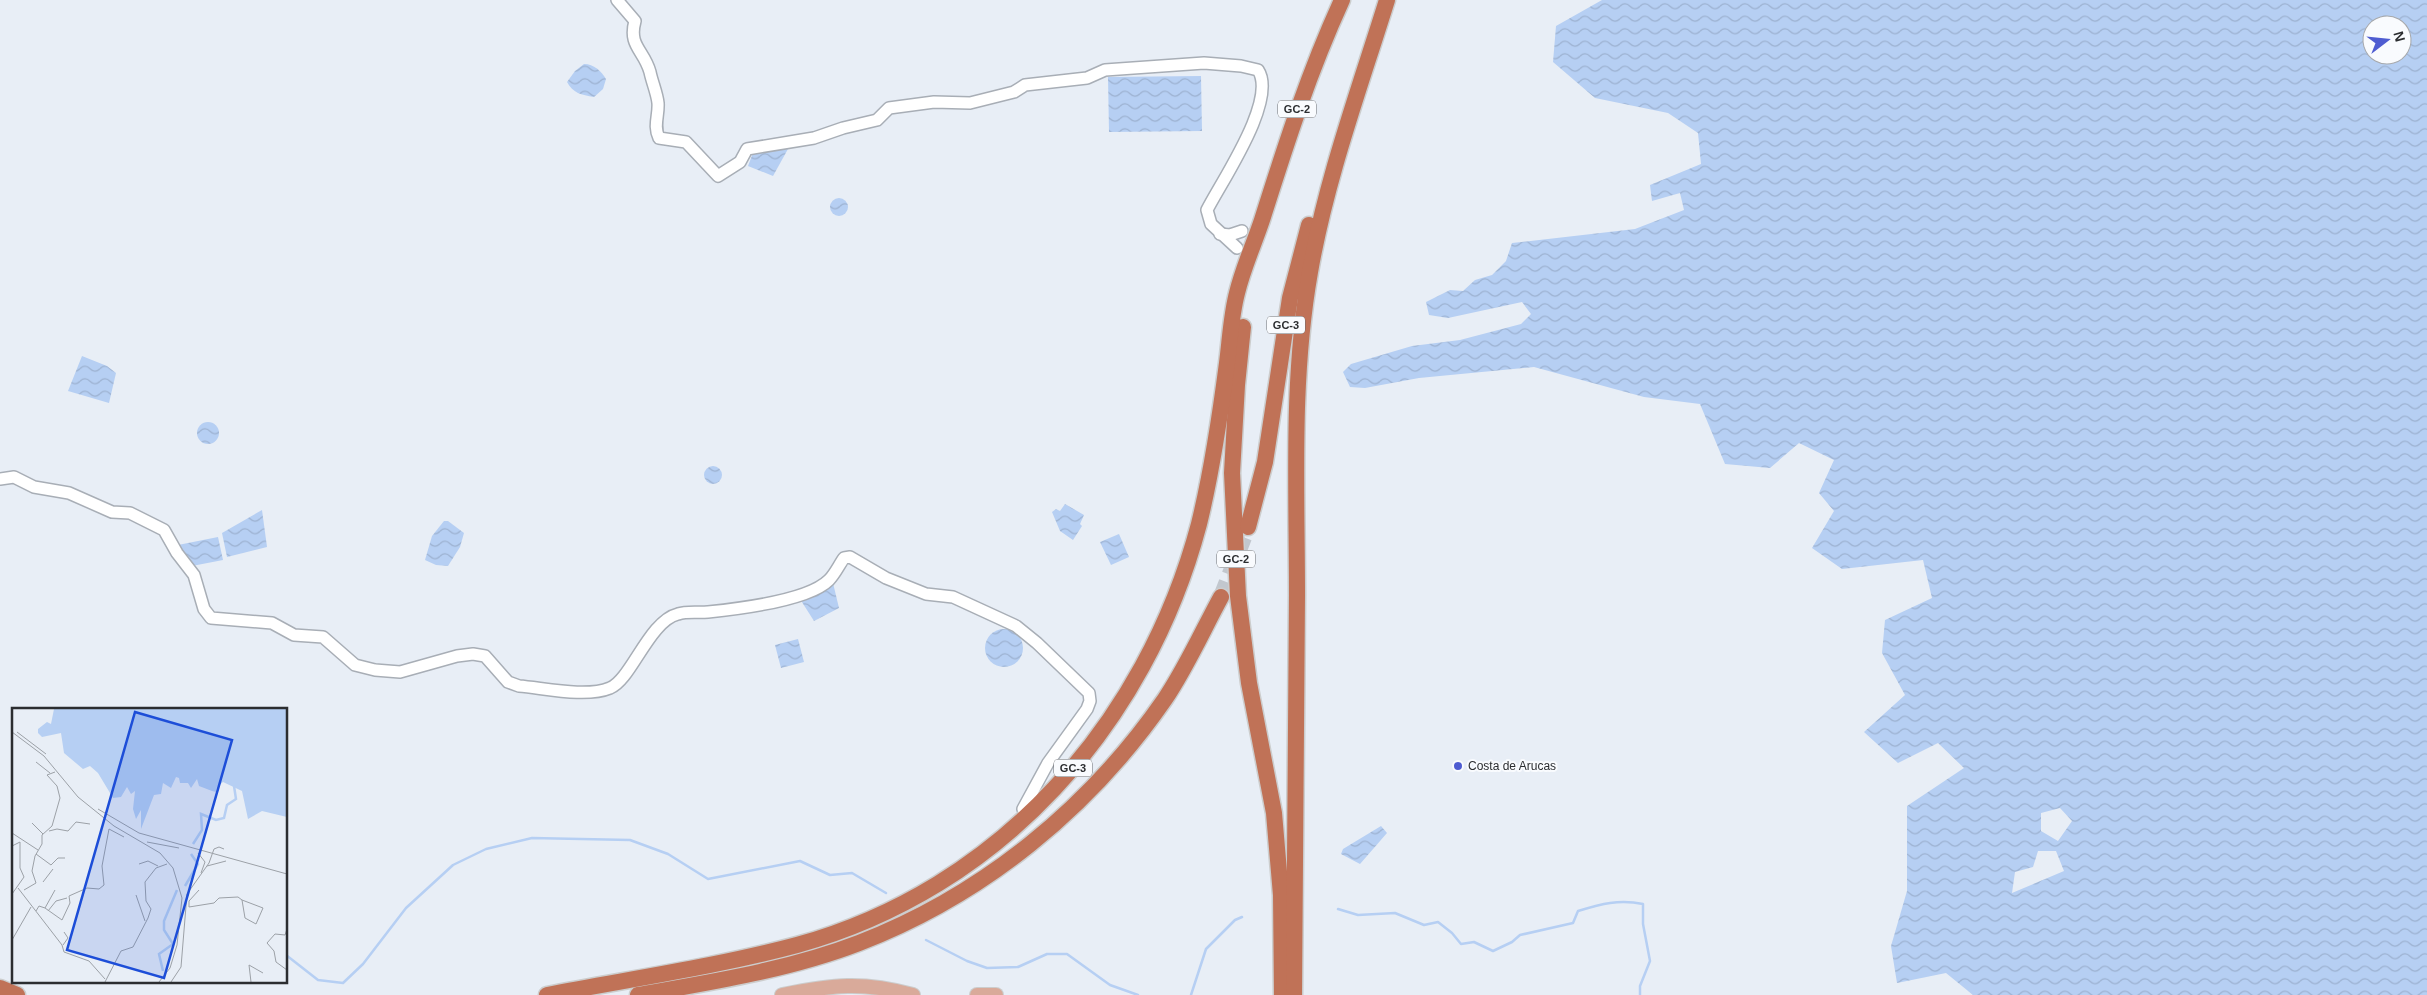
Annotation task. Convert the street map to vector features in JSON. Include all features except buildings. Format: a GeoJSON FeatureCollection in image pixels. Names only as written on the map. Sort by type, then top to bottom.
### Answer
{"type":"FeatureCollection","features":[{"type":"Feature","properties":{"kind":"highway","name":"GC-2"},"geometry":{"type":"LineString","coordinates":[[1294,995],[1288,937],[1281,895],[1274,813],[1249,683],[1238,596],[1232,473],[1237,385],[1245,303],[1261,222],[1294,115],[1342,0]]}},
{"type":"Feature","properties":{"kind":"highway","name":"GC-2"},"geometry":{"type":"LineString","coordinates":[[1282,995],[1288,937],[1297,634],[1296,434],[1298,365],[1308,283],[1315,245],[1346,130],[1387,0]]}},
{"type":"Feature","properties":{"kind":"highway","name":"GC-3"},"geometry":{"type":"LineString","coordinates":[[1248,526],[1265,462],[1290,298],[1311,216],[1346,130]]}},
{"type":"Feature","properties":{"kind":"highway","name":"GC-3"},"geometry":{"type":"LineString","coordinates":[[547,995],[800,944],[861,922],[934,886],[972,861],[1014,827],[1064,780],[1102,733],[1138,677],[1168,618],[1198,525],[1216,440],[1237,293],[1261,222]]}},
{"type":"Feature","properties":{"kind":"highway","name":"GC-3"},"geometry":{"type":"LineString","coordinates":[[638,995],[742,975],[857,944],[942,905],[988,876],[1025,850],[1074,808],[1120,758],[1166,698],[1221,597]]}},
{"type":"Feature","properties":{"kind":"highway"},"geometry":{"type":"LineString","coordinates":[[861,922],[967,855],[1023,809],[1055,778]]}},
{"type":"Feature","properties":{"kind":"highway"},"geometry":{"type":"LineString","coordinates":[[1270,995],[1288,937]]}},
{"type":"Feature","properties":{"kind":"highway"},"geometry":{"type":"LineString","coordinates":[[1288,937],[1300,979],[1301,995]]}},
{"type":"Feature","properties":{"kind":"highway"},"geometry":{"type":"LineString","coordinates":[[0,988],[18,995]]}},
{"type":"Feature","properties":{"kind":"main road"},"geometry":{"type":"LineString","coordinates":[[782,995],[839,984],[856,984],[913,995]]}},
{"type":"Feature","properties":{"kind":"main road"},"geometry":{"type":"LineString","coordinates":[[977,995],[996,995]]}},
{"type":"Feature","properties":{"kind":"street"},"geometry":{"type":"LineString","coordinates":[[617,0],[636,21],[632,33],[636,45],[648,64],[654,87],[658,103],[656,130],[659,138],[686,142],[718,176],[740,162],[748,149],[814,138],[843,128],[877,120],[889,108],[934,102],[970,103],[1014,92],[1025,85],[1087,78],[1105,70],[1204,63],[1241,66],[1258,70],[1262,77],[1262,89],[1253,124],[1241,151],[1207,210],[1211,224],[1237,248]]}},
{"type":"Feature","properties":{"kind":"street"},"geometry":{"type":"LineString","coordinates":[[1220,234],[1230,235],[1242,231]]}},
{"type":"Feature","properties":{"kind":"street"},"geometry":{"type":"LineString","coordinates":[[0,479],[14,477],[34,487],[69,494],[112,512],[130,513],[164,530],[177,553],[194,575],[204,609],[211,618],[272,623],[294,635],[323,637],[355,664],[375,670],[400,672],[457,656],[473,654],[485,656],[508,682],[519,686],[590,692],[610,688],[620,680],[638,652],[664,621],[677,614],[757,606],[802,594],[828,581],[844,558],[850,557],[886,578],[926,594],[953,597],[1016,626],[1037,643],[1089,693],[1090,700],[1087,709],[1048,763],[1023,809]]}},
{"type":"Feature","properties":{"kind":"street"},"geometry":{"type":"LineString","coordinates":[[1048,763],[1047,773],[1055,778]]}},
{"type":"Feature","properties":{"kind":"water"},"geometry":{"type":"Polygon","coordinates":[[[1602,0],[2427,0],[2427,995],[1973,995],[1946,973],[1897,983],[1891,946],[1907,891],[1907,806],[1964,768],[1938,743],[1898,763],[1864,732],[1905,695],[1882,653],[1885,620],[1932,598],[1923,560],[1842,569],[1812,548],[1834,511],[1819,493],[1834,460],[1799,443],[1770,468],[1725,464],[1700,404],[1644,397],[1534,367],[1419,378],[1365,388],[1350,387],[1343,372],[1351,364],[1412,346],[1460,340],[1521,324],[1531,314],[1522,302],[1448,318],[1429,315],[1426,302],[1450,290],[1463,291],[1475,280],[1492,275],[1506,261],[1512,243],[1635,229],[1684,210],[1680,193],[1652,201],[1650,185],[1701,164],[1698,133],[1668,113],[1595,98],[1553,62],[1556,26],[1602,0]],[[2060,808],[2041,813],[2041,831],[2058,841],[2072,821],[2060,808]],[[2038,851],[2033,867],[2015,872],[2012,893],[2064,871],[2056,851],[2038,851]]]}},
{"type":"Feature","properties":{"kind":"water"},"geometry":{"type":"Polygon","coordinates":[[[584,64],[597,68],[606,79],[603,89],[594,97],[578,93],[567,82],[575,71],[584,64]]]}},
{"type":"Feature","properties":{"kind":"water"},"geometry":{"type":"Polygon","coordinates":[[[1201,76],[1202,131],[1109,132],[1108,77],[1201,76]]]}},
{"type":"Feature","properties":{"kind":"water"},"geometry":{"type":"Polygon","coordinates":[[[788,149],[773,176],[748,166],[753,153],[788,149]]]}},
{"type":"Feature","properties":{"kind":"water"},"geometry":{"type":"Polygon","coordinates":[[[839,198],[845,201],[848,207],[845,213],[839,216],[833,213],[830,207],[833,201],[839,198]]]}},
{"type":"Feature","properties":{"kind":"water"},"geometry":{"type":"Polygon","coordinates":[[[82,356],[107,366],[116,373],[109,403],[68,391],[82,356]]]}},
{"type":"Feature","properties":{"kind":"water"},"geometry":{"type":"Polygon","coordinates":[[[208,422],[216,425],[219,433],[216,441],[208,444],[200,441],[197,433],[200,425],[208,422]]]}},
{"type":"Feature","properties":{"kind":"water"},"geometry":{"type":"Polygon","coordinates":[[[709,466],[717,466],[722,471],[720,482],[709,484],[704,479],[704,471],[709,466]]]}},
{"type":"Feature","properties":{"kind":"water"},"geometry":{"type":"Polygon","coordinates":[[[1065,504],[1084,515],[1080,524],[1082,526],[1073,540],[1060,531],[1052,512],[1056,509],[1060,511],[1065,504]]]}},
{"type":"Feature","properties":{"kind":"water"},"geometry":{"type":"Polygon","coordinates":[[[262,510],[267,547],[227,557],[222,533],[262,510]]]}},
{"type":"Feature","properties":{"kind":"water"},"geometry":{"type":"Polygon","coordinates":[[[444,521],[448,521],[464,533],[460,547],[448,566],[436,565],[425,560],[432,536],[444,521]]]}},
{"type":"Feature","properties":{"kind":"water"},"geometry":{"type":"Polygon","coordinates":[[[1119,534],[1129,557],[1111,565],[1100,542],[1119,534]]]}},
{"type":"Feature","properties":{"kind":"water"},"geometry":{"type":"Polygon","coordinates":[[[218,537],[223,560],[192,566],[178,545],[218,537]]]}},
{"type":"Feature","properties":{"kind":"water"},"geometry":{"type":"Polygon","coordinates":[[[833,583],[839,608],[814,621],[800,599],[833,583]]]}},
{"type":"Feature","properties":{"kind":"water"},"geometry":{"type":"Polygon","coordinates":[[[1004,629],[1017,635],[1023,648],[1017,661],[1004,667],[991,661],[985,648],[991,635],[1004,629]]]}},
{"type":"Feature","properties":{"kind":"water"},"geometry":{"type":"Polygon","coordinates":[[[798,639],[804,662],[781,668],[775,645],[798,639]]]}},
{"type":"Feature","properties":{"kind":"water"},"geometry":{"type":"Polygon","coordinates":[[[1381,826],[1387,833],[1360,864],[1341,854],[1343,849],[1381,826]]]}},
{"type":"Feature","properties":{"kind":"waterway"},"geometry":{"type":"LineString","coordinates":[[288,957],[318,980],[343,983],[363,964],[406,908],[453,865],[486,849],[532,838],[630,840],[668,854],[708,879],[800,861],[830,875],[852,873],[886,893]]}},
{"type":"Feature","properties":{"kind":"waterway"},"geometry":{"type":"LineString","coordinates":[[1338,909],[1358,915],[1395,913],[1424,925],[1438,922],[1452,933],[1461,944],[1474,942],[1493,951],[1512,942],[1520,935],[1573,923],[1578,911],[1610,903],[1643,904],[1643,924],[1650,961],[1640,986],[1640,995]]}},
{"type":"Feature","properties":{"kind":"waterway"},"geometry":{"type":"LineString","coordinates":[[1191,995],[1206,949],[1235,920],[1242,917]]}},
{"type":"Feature","properties":{"kind":"waterway"},"geometry":{"type":"LineString","coordinates":[[926,940],[967,961],[987,968],[1018,967],[1047,954],[1067,954],[1110,985],[1138,995]]}},
{"type":"Feature","properties":{"kind":"tunnel"},"geometry":{"type":"LineString","coordinates":[[1221,597],[1248,527]]}},
{"type":"Feature","properties":{"kind":"place","name":"Costa de Arucas"},"geometry":{"type":"Point","coordinates":[1458,766]}}]}
